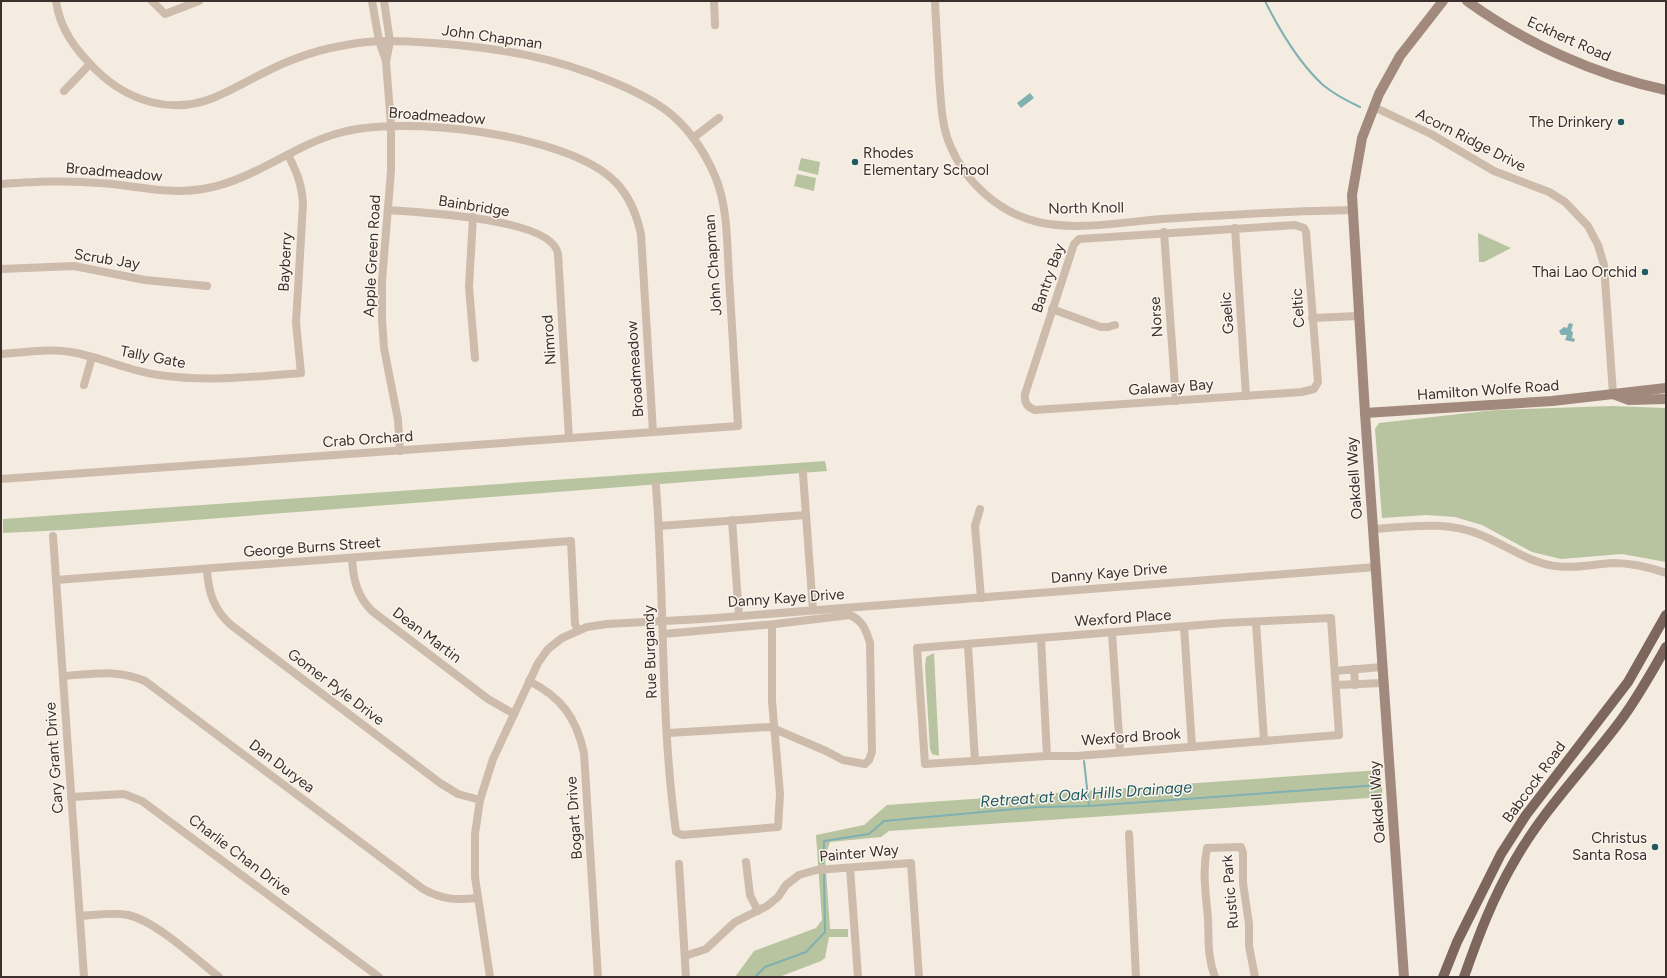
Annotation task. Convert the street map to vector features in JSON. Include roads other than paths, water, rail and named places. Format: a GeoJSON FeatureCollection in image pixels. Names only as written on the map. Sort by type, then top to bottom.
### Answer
{"type":"FeatureCollection","features":[{"type":"Feature","properties":{"kind":"main road","name":"Babcock Road"},"geometry":{"type":"LineString","coordinates":[[1443,977],[1457,942],[1501,854],[1526,815],[1628,682],[1666,615]]}},
{"type":"Feature","properties":{"kind":"main road","name":"Babcock Road"},"geometry":{"type":"LineString","coordinates":[[1464,977],[1474,948],[1493,904],[1515,860],[1560,795],[1621,720],[1641,691],[1666,647]]}},
{"type":"Feature","properties":{"kind":"main road"},"geometry":{"type":"LineString","coordinates":[[1607,710],[1621,720]]}},
{"type":"Feature","properties":{"kind":"main road"},"geometry":{"type":"LineString","coordinates":[[1457,942],[1474,948]]}},
{"type":"Feature","properties":{"kind":"street","name":"John Chapman"},"geometry":{"type":"LineString","coordinates":[[56,1],[59,15],[67,35],[80,54],[109,82],[127,94],[158,104],[180,106],[212,99],[291,60],[319,50],[349,44],[390,40],[473,46],[537,56],[572,66],[649,99],[675,118],[693,138],[715,176],[724,208],[738,426]]}},
{"type":"Feature","properties":{"kind":"street"},"geometry":{"type":"LineString","coordinates":[[152,1],[165,14],[199,1]]}},
{"type":"Feature","properties":{"kind":"street"},"geometry":{"type":"LineString","coordinates":[[372,1],[379,42],[386,62]]}},
{"type":"Feature","properties":{"kind":"street"},"geometry":{"type":"LineString","coordinates":[[384,1],[390,40],[386,62]]}},
{"type":"Feature","properties":{"kind":"street"},"geometry":{"type":"LineString","coordinates":[[714,1],[716,25]]}},
{"type":"Feature","properties":{"kind":"street","name":"North Knoll"},"geometry":{"type":"LineString","coordinates":[[935,1],[941,109],[950,145],[960,166],[979,189],[1001,206],[1013,213],[1037,222],[1066,225],[1230,214],[1352,210]]}},
{"type":"Feature","properties":{"kind":"street","name":"Oakdell Way"},"geometry":{"type":"LineString","coordinates":[[1404,977],[1364,413],[1352,195],[1358,154],[1374,107],[1395,65],[1443,1]]}},
{"type":"Feature","properties":{"kind":"street","name":"Eckhert Road"},"geometry":{"type":"LineString","coordinates":[[1467,1],[1507,28],[1562,55],[1618,77],[1666,90]]}},
{"type":"Feature","properties":{"kind":"street","name":"Apple Green Road"},"geometry":{"type":"LineString","coordinates":[[386,62],[391,125],[391,171],[382,281],[382,319],[384,348],[398,420],[400,451]]}},
{"type":"Feature","properties":{"kind":"street"},"geometry":{"type":"LineString","coordinates":[[64,91],[90,64]]}},
{"type":"Feature","properties":{"kind":"street","name":"Acorn Ridge Drive"},"geometry":{"type":"LineString","coordinates":[[1374,107],[1431,134],[1494,171],[1549,192],[1567,203],[1582,218],[1596,240],[1604,265],[1613,394]]}},
{"type":"Feature","properties":{"kind":"street"},"geometry":{"type":"LineString","coordinates":[[693,138],[719,118]]}},
{"type":"Feature","properties":{"kind":"street","name":"Broadmeadow"},"geometry":{"type":"LineString","coordinates":[[1,184],[63,181],[101,183],[166,191],[185,191],[224,184],[243,178],[318,140],[338,133],[359,128],[391,125],[466,130],[500,135],[533,143],[595,167],[610,177],[623,190],[634,210],[641,234],[653,432]]}},
{"type":"Feature","properties":{"kind":"street","name":"Bayberry"},"geometry":{"type":"LineString","coordinates":[[288,155],[298,175],[303,204],[296,323],[301,373]]}},
{"type":"Feature","properties":{"kind":"street","name":"Bainbridge"},"geometry":{"type":"LineString","coordinates":[[388,210],[474,217],[524,229],[553,242]]}},
{"type":"Feature","properties":{"kind":"street"},"geometry":{"type":"LineString","coordinates":[[474,217],[470,248],[469,287],[475,358]]}},
{"type":"Feature","properties":{"kind":"street","name":"Bantry Bay"},"geometry":{"type":"LineString","coordinates":[[1028,406],[1025,402],[1025,394],[1074,244],[1079,239],[1164,232],[1295,225],[1304,228]]}},
{"type":"Feature","properties":{"kind":"street","name":"Gaelic"},"geometry":{"type":"LineString","coordinates":[[1235,228],[1246,396]]}},
{"type":"Feature","properties":{"kind":"street","name":"Celtic"},"geometry":{"type":"LineString","coordinates":[[1304,228],[1306,232],[1318,382],[1316,387]]}},
{"type":"Feature","properties":{"kind":"street","name":"Norse"},"geometry":{"type":"LineString","coordinates":[[1164,232],[1176,400]]}},
{"type":"Feature","properties":{"kind":"street","name":"Nimrod"},"geometry":{"type":"LineString","coordinates":[[553,242],[557,248],[558,254],[569,438]]}},
{"type":"Feature","properties":{"kind":"street","name":"Scrub Jay"},"geometry":{"type":"LineString","coordinates":[[1,269],[74,266],[145,280],[207,286]]}},
{"type":"Feature","properties":{"kind":"street"},"geometry":{"type":"LineString","coordinates":[[1052,309],[1101,327],[1115,325]]}},
{"type":"Feature","properties":{"kind":"street"},"geometry":{"type":"LineString","coordinates":[[1312,318],[1358,316]]}},
{"type":"Feature","properties":{"kind":"street","name":"Tally Gate"},"geometry":{"type":"LineString","coordinates":[[1,354],[57,351],[92,357],[150,373],[187,379],[217,379],[301,373]]}},
{"type":"Feature","properties":{"kind":"street"},"geometry":{"type":"LineString","coordinates":[[84,385],[92,357]]}},
{"type":"Feature","properties":{"kind":"street","name":"Galaway Bay"},"geometry":{"type":"LineString","coordinates":[[1028,406],[1035,410],[1302,392],[1314,389],[1316,387]]}},
{"type":"Feature","properties":{"kind":"street","name":"Hamilton Wolfe Road"},"geometry":{"type":"LineString","coordinates":[[1364,413],[1511,404],[1613,394],[1630,390],[1666,388]]}},
{"type":"Feature","properties":{"kind":"street","name":"Hamilton Wolfe Road"},"geometry":{"type":"LineString","coordinates":[[1613,394],[1628,400],[1666,399]]}},
{"type":"Feature","properties":{"kind":"street","name":"Crab Orchard"},"geometry":{"type":"LineString","coordinates":[[1,479],[738,426]]}},
{"type":"Feature","properties":{"kind":"street"},"geometry":{"type":"LineString","coordinates":[[803,474],[813,610]]}},
{"type":"Feature","properties":{"kind":"street","name":"Rue Burgandy"},"geometry":{"type":"LineString","coordinates":[[656,486],[668,733],[676,832],[682,834],[778,827],[780,794],[775,729]]}},
{"type":"Feature","properties":{"kind":"street"},"geometry":{"type":"LineString","coordinates":[[980,508],[975,526],[981,598]]}},
{"type":"Feature","properties":{"kind":"street"},"geometry":{"type":"LineString","coordinates":[[659,526],[806,515]]}},
{"type":"Feature","properties":{"kind":"street"},"geometry":{"type":"LineString","coordinates":[[732,520],[739,616]]}},
{"type":"Feature","properties":{"kind":"street"},"geometry":{"type":"LineString","coordinates":[[1373,529],[1436,525],[1450,526],[1480,534],[1518,555],[1543,564],[1569,567],[1628,564],[1666,573]]}},
{"type":"Feature","properties":{"kind":"street","name":"Cary Grant Drive"},"geometry":{"type":"LineString","coordinates":[[53,536],[84,977]]}},
{"type":"Feature","properties":{"kind":"street","name":"George Burns Street"},"geometry":{"type":"LineString","coordinates":[[56,580],[571,541],[576,624],[578,630]]}},
{"type":"Feature","properties":{"kind":"street","name":"Dean Martin"},"geometry":{"type":"LineString","coordinates":[[352,558],[355,585],[364,602],[372,611],[488,699],[514,714]]}},
{"type":"Feature","properties":{"kind":"street","name":"Danny Kaye Drive"},"geometry":{"type":"LineString","coordinates":[[490,977],[478,898],[474,859],[474,834],[480,800],[493,759],[538,663],[548,649],[562,638],[578,630],[607,624],[766,614],[1376,567]]}},
{"type":"Feature","properties":{"kind":"street","name":"Gomer Pyle Drive"},"geometry":{"type":"LineString","coordinates":[[207,569],[212,599],[218,610],[231,625],[440,783],[458,794],[480,800]]}},
{"type":"Feature","properties":{"kind":"street"},"geometry":{"type":"LineString","coordinates":[[775,729],[772,701],[772,625],[776,613]]}},
{"type":"Feature","properties":{"kind":"street"},"geometry":{"type":"LineString","coordinates":[[766,614],[772,625]]}},
{"type":"Feature","properties":{"kind":"street"},"geometry":{"type":"LineString","coordinates":[[663,634],[772,625],[850,615],[857,618],[865,627],[870,643],[872,752],[869,760],[865,764],[843,760],[770,727],[668,733]]}},
{"type":"Feature","properties":{"kind":"street","name":"Wexford Place"},"geometry":{"type":"LineString","coordinates":[[925,764],[917,648],[1224,623],[1256,623],[1331,618],[1335,671]]}},
{"type":"Feature","properties":{"kind":"street"},"geometry":{"type":"LineString","coordinates":[[1256,623],[1264,740]]}},
{"type":"Feature","properties":{"kind":"street"},"geometry":{"type":"LineString","coordinates":[[1184,627],[1192,746]]}},
{"type":"Feature","properties":{"kind":"street"},"geometry":{"type":"LineString","coordinates":[[1112,633],[1120,751]]}},
{"type":"Feature","properties":{"kind":"street"},"geometry":{"type":"LineString","coordinates":[[1040,639],[1047,756]]}},
{"type":"Feature","properties":{"kind":"street"},"geometry":{"type":"LineString","coordinates":[[968,645],[975,761]]}},
{"type":"Feature","properties":{"kind":"street"},"geometry":{"type":"LineString","coordinates":[[1382,667],[1335,671],[1336,685],[1383,683]]}},
{"type":"Feature","properties":{"kind":"street"},"geometry":{"type":"LineString","coordinates":[[1354,669],[1355,685]]}},
{"type":"Feature","properties":{"kind":"street","name":"Dan Duryea"},"geometry":{"type":"LineString","coordinates":[[63,676],[110,672],[124,674],[145,681],[423,889],[437,896],[449,899],[478,898]]}},
{"type":"Feature","properties":{"kind":"street","name":"Bogart Drive"},"geometry":{"type":"LineString","coordinates":[[529,681],[549,691],[557,699],[572,718],[582,742],[584,752],[598,977]]}},
{"type":"Feature","properties":{"kind":"street","name":"Wexford Brook"},"geometry":{"type":"LineString","coordinates":[[925,764],[1047,756],[1077,756],[1120,751],[1338,735],[1336,685]]}},
{"type":"Feature","properties":{"kind":"street","name":"Charlie Chan Drive"},"geometry":{"type":"LineString","coordinates":[[71,798],[124,794],[142,801],[379,977]]}},
{"type":"Feature","properties":{"kind":"street"},"geometry":{"type":"LineString","coordinates":[[1129,834],[1136,977]]}},
{"type":"Feature","properties":{"kind":"street","name":"Rustic Park"},"geometry":{"type":"LineString","coordinates":[[1215,977],[1208,952],[1208,920],[1204,883],[1205,856],[1207,848],[1241,846],[1243,853],[1243,883],[1249,924],[1249,946],[1255,977]]}},
{"type":"Feature","properties":{"kind":"street"},"geometry":{"type":"LineString","coordinates":[[746,862],[750,895],[758,911]]}},
{"type":"Feature","properties":{"kind":"street","name":"Painter Way"},"geometry":{"type":"LineString","coordinates":[[685,956],[706,949],[735,922],[780,899],[786,885],[799,875],[816,870],[911,863],[918,977]]}},
{"type":"Feature","properties":{"kind":"street"},"geometry":{"type":"LineString","coordinates":[[680,864],[686,977]]}},
{"type":"Feature","properties":{"kind":"street"},"geometry":{"type":"LineString","coordinates":[[850,868],[858,977]]}},
{"type":"Feature","properties":{"kind":"street"},"geometry":{"type":"LineString","coordinates":[[80,916],[114,914],[128,915],[142,920],[156,928],[219,977]]}},
{"type":"Feature","properties":{"kind":"water"},"geometry":{"type":"Polygon","coordinates":[[[1030,93],[1034,98],[1021,108],[1017,103],[1030,93]]]}},
{"type":"Feature","properties":{"kind":"water"},"geometry":{"type":"Polygon","coordinates":[[[1569,323],[1573,324],[1571,331],[1573,332],[1572,338],[1575,339],[1574,342],[1565,340],[1567,335],[1561,335],[1559,331],[1564,327],[1567,328],[1569,323]]]}},
{"type":"Feature","properties":{"kind":"waterway"},"geometry":{"type":"LineString","coordinates":[[1265,1],[1298,57],[1314,77],[1345,100],[1360,107]]}},
{"type":"Feature","properties":{"kind":"waterway"},"geometry":{"type":"LineString","coordinates":[[1084,761],[1089,806]]}},
{"type":"Feature","properties":{"kind":"waterway","name":"Retreat at Oak Hills Drainage"},"geometry":{"type":"LineString","coordinates":[[823,863],[824,841],[869,834],[884,821],[1038,807],[1089,806],[1378,785]]}},
{"type":"Feature","properties":{"kind":"waterway"},"geometry":{"type":"LineString","coordinates":[[755,977],[765,967],[806,952],[825,932],[824,875]]}},
{"type":"Feature","properties":{"kind":"place","name":"The Drinkery"},"geometry":{"type":"Point","coordinates":[1621,122]}},
{"type":"Feature","properties":{"kind":"place","name":"Rhodes Elementary School"},"geometry":{"type":"Point","coordinates":[855,162]}},
{"type":"Feature","properties":{"kind":"place","name":"Thai Lao Orchid"},"geometry":{"type":"Point","coordinates":[1645,272]}},
{"type":"Feature","properties":{"kind":"place","name":"Christus Santa Rosa"},"geometry":{"type":"Point","coordinates":[1655,847]}}]}
